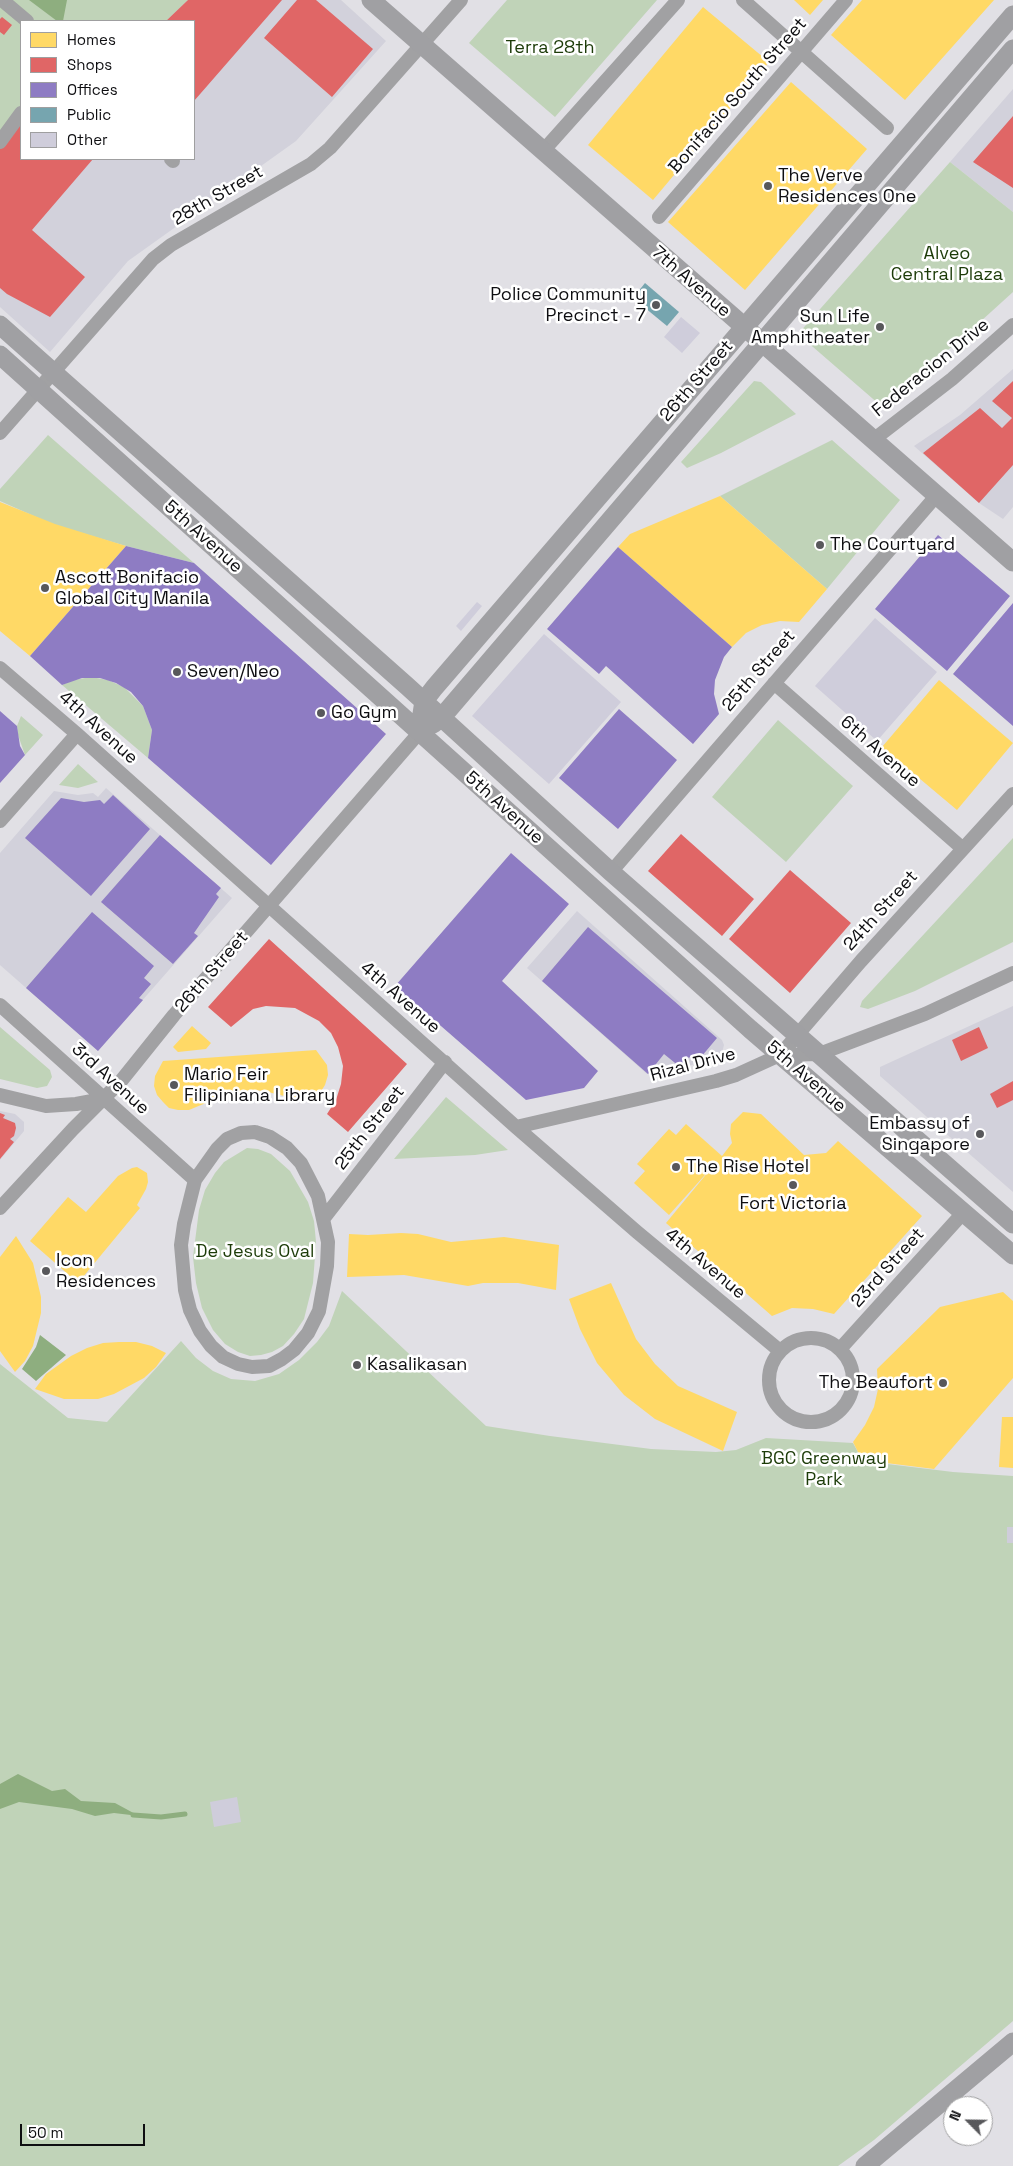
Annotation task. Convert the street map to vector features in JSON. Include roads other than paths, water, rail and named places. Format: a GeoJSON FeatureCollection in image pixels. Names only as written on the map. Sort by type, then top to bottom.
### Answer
{"type":"FeatureCollection","features":[{"type":"Feature","properties":{"kind":"main road","name":"7th Avenue"},"geometry":{"type":"LineString","coordinates":[[371,0],[1013,562]]}},
{"type":"Feature","properties":{"kind":"main road","name":"26th Street"},"geometry":{"type":"LineString","coordinates":[[424,701],[1013,15]]}},
{"type":"Feature","properties":{"kind":"main road","name":"26th Street"},"geometry":{"type":"LineString","coordinates":[[419,733],[442,717],[1013,49]]}},
{"type":"Feature","properties":{"kind":"main road","name":"5th Avenue"},"geometry":{"type":"LineString","coordinates":[[0,326],[442,717],[611,872],[1013,1224]]}},
{"type":"Feature","properties":{"kind":"main road","name":"5th Avenue"},"geometry":{"type":"LineString","coordinates":[[0,355],[780,1055],[1013,1255]]}},
{"type":"Feature","properties":{"kind":"main road"},"geometry":{"type":"LineString","coordinates":[[419,733],[424,701]]}},
{"type":"Feature","properties":{"kind":"main road"},"geometry":{"type":"LineString","coordinates":[[865,2166],[1013,2042]]}},
{"type":"Feature","properties":{"kind":"street","name":"28th Street"},"geometry":{"type":"LineString","coordinates":[[0,433],[153,259],[172,245],[311,164],[330,148],[461,0]]}},
{"type":"Feature","properties":{"kind":"street"},"geometry":{"type":"LineString","coordinates":[[543,151],[678,0]]}},
{"type":"Feature","properties":{"kind":"street"},"geometry":{"type":"LineString","coordinates":[[743,0],[888,128]]}},
{"type":"Feature","properties":{"kind":"street","name":"Bonifacio South Street"},"geometry":{"type":"LineString","coordinates":[[659,217],[846,0]]}},
{"type":"Feature","properties":{"kind":"street"},"geometry":{"type":"LineString","coordinates":[[1,2],[26,20]]}},
{"type":"Feature","properties":{"kind":"street"},"geometry":{"type":"LineString","coordinates":[[0,142],[20,114]]}},
{"type":"Feature","properties":{"kind":"street","name":"Federacion Drive"},"geometry":{"type":"LineString","coordinates":[[873,440],[952,380],[1013,325]]}},
{"type":"Feature","properties":{"kind":"street","name":"25th Street"},"geometry":{"type":"LineString","coordinates":[[611,872],[937,495]]}},
{"type":"Feature","properties":{"kind":"street","name":"4th Avenue"},"geometry":{"type":"LineString","coordinates":[[0,668],[77,734],[516,1127],[637,1232],[780,1351]]}},
{"type":"Feature","properties":{"kind":"street","name":"6th Avenue"},"geometry":{"type":"LineString","coordinates":[[774,684],[962,848]]}},
{"type":"Feature","properties":{"kind":"street","name":"26th Street"},"geometry":{"type":"LineString","coordinates":[[0,1208],[73,1129],[104,1099],[419,733]]}},
{"type":"Feature","properties":{"kind":"street"},"geometry":{"type":"LineString","coordinates":[[0,821],[77,734]]}},
{"type":"Feature","properties":{"kind":"street","name":"24th Street"},"geometry":{"type":"LineString","coordinates":[[780,1055],[962,848],[1013,794]]}},
{"type":"Feature","properties":{"kind":"street","name":"Rizal Drive"},"geometry":{"type":"LineString","coordinates":[[516,1127],[716,1081],[736,1075],[780,1055],[819,1054],[925,1014],[1013,973]]}},
{"type":"Feature","properties":{"kind":"street","name":"3rd Avenue"},"geometry":{"type":"LineString","coordinates":[[0,1005],[196,1180]]}},
{"type":"Feature","properties":{"kind":"street","name":"25th Street"},"geometry":{"type":"LineString","coordinates":[[324,1218],[445,1062]]}},
{"type":"Feature","properties":{"kind":"street"},"geometry":{"type":"LineString","coordinates":[[0,1095],[46,1106],[76,1104],[104,1099]]}},
{"type":"Feature","properties":{"kind":"street"},"geometry":{"type":"LineString","coordinates":[[255,1132],[270,1137],[287,1148],[301,1163],[318,1196],[328,1242],[326,1274],[319,1312],[308,1334],[294,1350],[270,1366],[252,1367],[238,1364],[223,1357],[205,1339],[190,1310],[184,1290],[181,1245],[185,1216],[196,1180],[217,1149],[227,1139],[241,1133],[255,1132]]}},
{"type":"Feature","properties":{"kind":"street","name":"23rd Street"},"geometry":{"type":"LineString","coordinates":[[840,1349],[963,1212]]}},
{"type":"Feature","properties":{"kind":"street"},"geometry":{"type":"LineString","coordinates":[[803,1338],[817,1338],[829,1342],[840,1349],[849,1360],[854,1374],[853,1388],[848,1402],[839,1413],[826,1421],[812,1424],[798,1422],[785,1415],[776,1404],[770,1391],[769,1377],[772,1363],[780,1351],[791,1343],[803,1338]]}},
{"type":"Feature","properties":{"kind":"waterway"},"geometry":{"type":"LineString","coordinates":[[133,1815],[161,1817],[185,1814]]}},
{"type":"Feature","properties":{"kind":"place","name":"The Verve Residences One"},"geometry":{"type":"Point","coordinates":[768,186]}},
{"type":"Feature","properties":{"kind":"place","name":"Police Community Precinct - 7"},"geometry":{"type":"Point","coordinates":[656,305]}},
{"type":"Feature","properties":{"kind":"place","name":"Sun Life Amphitheater"},"geometry":{"type":"Point","coordinates":[880,327]}},
{"type":"Feature","properties":{"kind":"place","name":"The Courtyard"},"geometry":{"type":"Point","coordinates":[820,545]}},
{"type":"Feature","properties":{"kind":"place","name":"Ascott Bonifacio Global City Manila"},"geometry":{"type":"Point","coordinates":[45,588]}},
{"type":"Feature","properties":{"kind":"place","name":"Seven/Neo"},"geometry":{"type":"Point","coordinates":[177,672]}},
{"type":"Feature","properties":{"kind":"place","name":"Go Gym"},"geometry":{"type":"Point","coordinates":[321,713]}},
{"type":"Feature","properties":{"kind":"place","name":"Mario Feir Filipiniana Library"},"geometry":{"type":"Point","coordinates":[174,1085]}},
{"type":"Feature","properties":{"kind":"place","name":"Embassy of Singapore"},"geometry":{"type":"Point","coordinates":[980,1134]}},
{"type":"Feature","properties":{"kind":"place","name":"The Rise Hotel"},"geometry":{"type":"Point","coordinates":[676,1167]}},
{"type":"Feature","properties":{"kind":"place","name":"Fort Victoria"},"geometry":{"type":"Point","coordinates":[793,1185]}},
{"type":"Feature","properties":{"kind":"place","name":"Icon Residences"},"geometry":{"type":"Point","coordinates":[46,1271]}},
{"type":"Feature","properties":{"kind":"place","name":"Kasalikasan"},"geometry":{"type":"Point","coordinates":[357,1365]}},
{"type":"Feature","properties":{"kind":"place","name":"The Beaufort"},"geometry":{"type":"Point","coordinates":[943,1383]}},
{"type":"Feature","properties":{"kind":"park label","name":"Terra 28th"},"geometry":{"type":"Point","coordinates":[550,48]}},
{"type":"Feature","properties":{"kind":"park label","name":"Alveo Central Plaza"},"geometry":{"type":"Point","coordinates":[947,264]}},
{"type":"Feature","properties":{"kind":"park label","name":"De Jesus Oval"},"geometry":{"type":"Point","coordinates":[255,1252]}},
{"type":"Feature","properties":{"kind":"park label","name":"BGC Greenway Park"},"geometry":{"type":"Point","coordinates":[824,1469]}}]}
